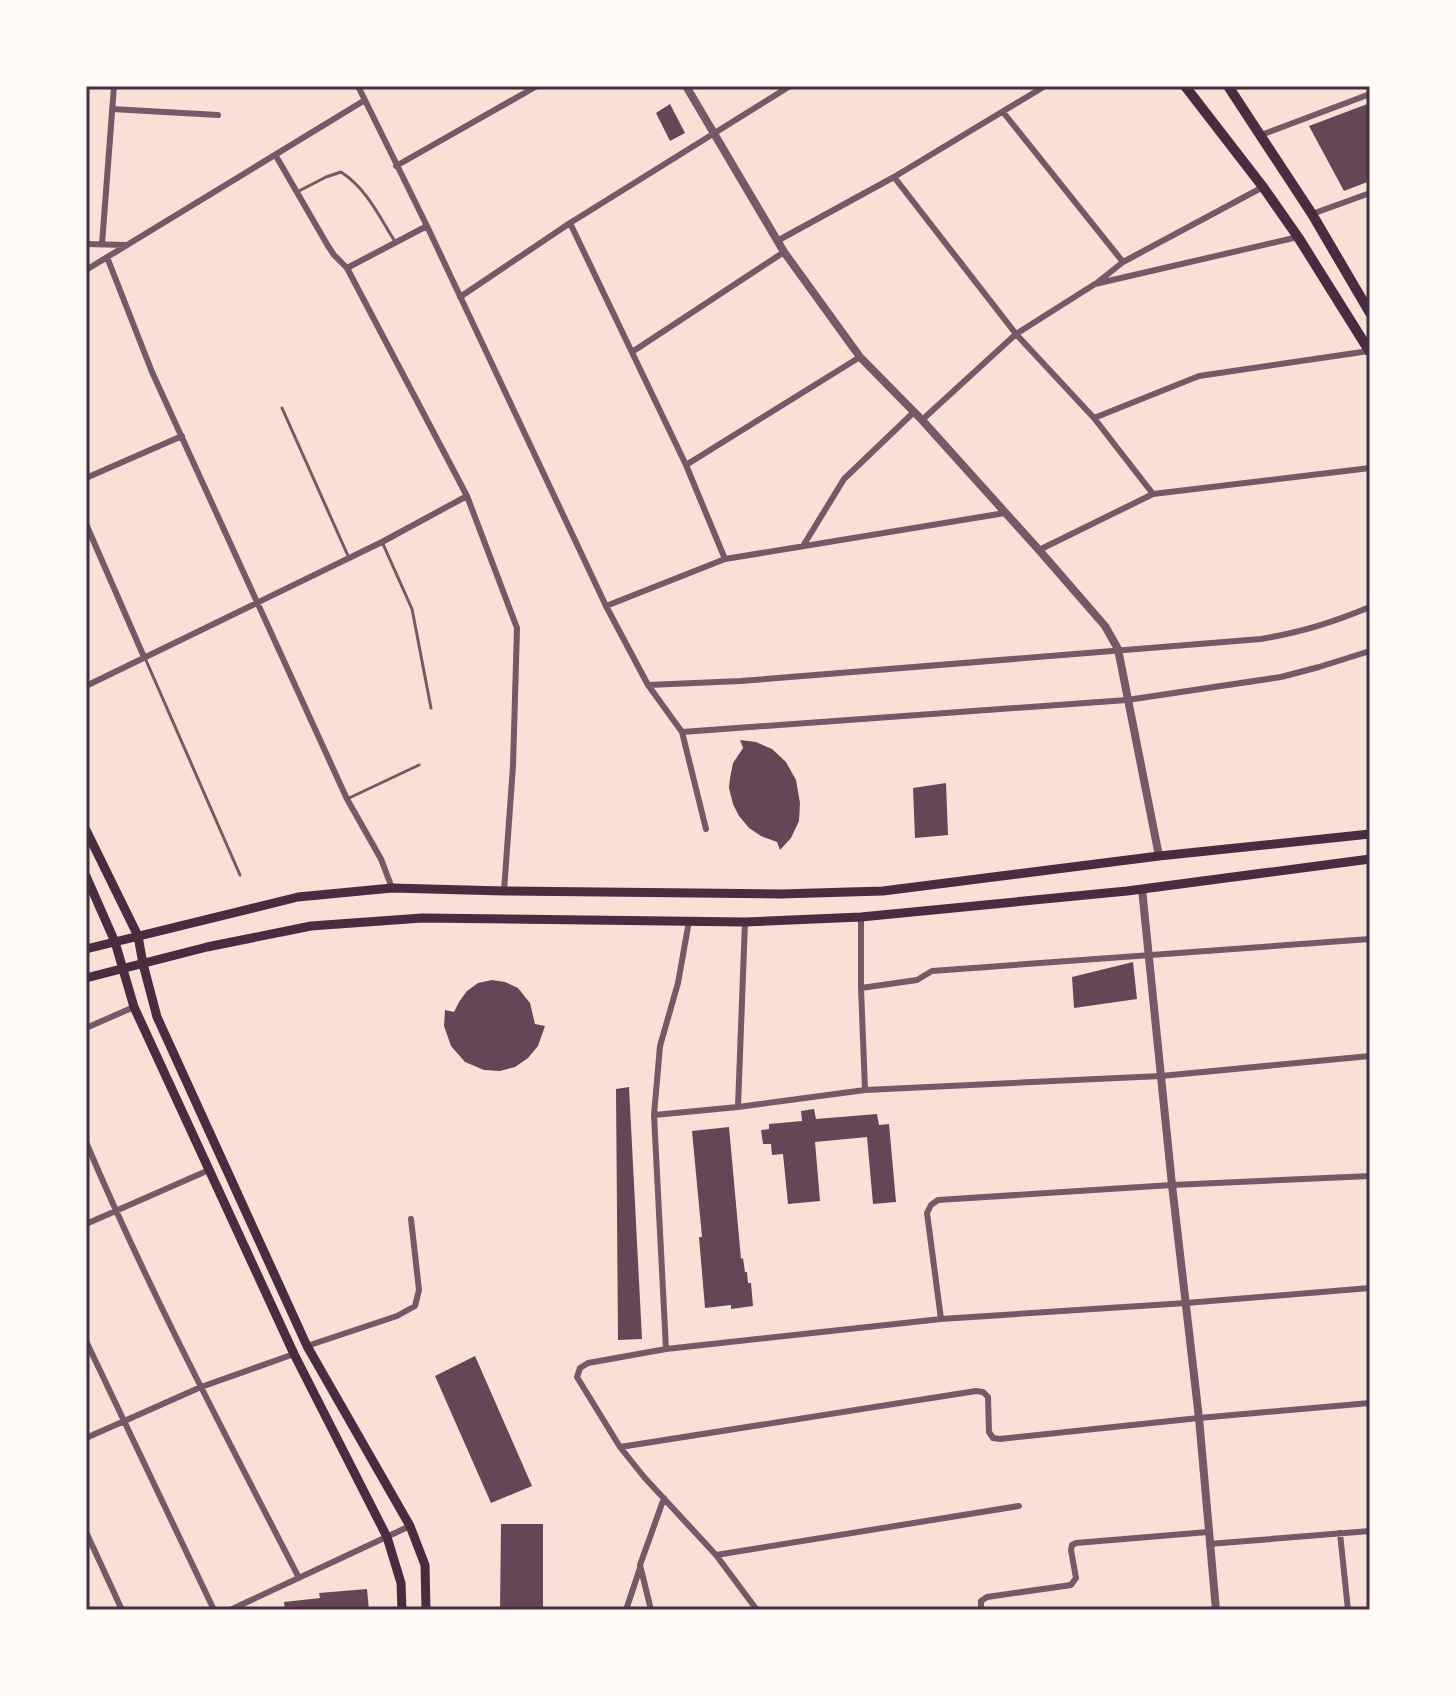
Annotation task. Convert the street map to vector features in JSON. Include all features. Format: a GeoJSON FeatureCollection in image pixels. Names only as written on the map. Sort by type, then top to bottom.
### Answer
{"type":"FeatureCollection","features":[{"type":"Feature","properties":{"kind":"main road"},"geometry":{"type":"LineString","coordinates":[[1185,86],[1298,237],[1370,352]]}},
{"type":"Feature","properties":{"kind":"main road"},"geometry":{"type":"LineString","coordinates":[[1228,86],[1312,214],[1370,313]]}},
{"type":"Feature","properties":{"kind":"main road"},"geometry":{"type":"LineString","coordinates":[[86,830],[138,936],[157,1017],[307,1346],[410,1526],[425,1565],[426,1610]]}},
{"type":"Feature","properties":{"kind":"main road"},"geometry":{"type":"LineString","coordinates":[[86,949],[298,897],[392,888],[781,894],[883,891],[1159,856],[1370,834]]}},
{"type":"Feature","properties":{"kind":"main road"},"geometry":{"type":"LineString","coordinates":[[86,978],[207,947],[311,926],[422,918],[745,922],[861,917],[1142,889],[1370,859]]}},
{"type":"Feature","properties":{"kind":"main road"},"geometry":{"type":"LineString","coordinates":[[86,876],[115,942],[134,1007],[294,1354],[387,1537],[401,1583],[402,1610]]}},
{"type":"Feature","properties":{"kind":"street"},"geometry":{"type":"LineString","coordinates":[[102,244],[114,86]]}},
{"type":"Feature","properties":{"kind":"street"},"geometry":{"type":"LineString","coordinates":[[358,86],[606,606],[648,685],[682,732],[706,829]]}},
{"type":"Feature","properties":{"kind":"street"},"geometry":{"type":"LineString","coordinates":[[396,166],[537,86]]}},
{"type":"Feature","properties":{"kind":"street"},"geometry":{"type":"LineString","coordinates":[[686,86],[784,252],[860,357],[922,420],[1105,626],[1118,649],[1159,856]]}},
{"type":"Feature","properties":{"kind":"street"},"geometry":{"type":"LineString","coordinates":[[460,297],[570,223],[790,86]]}},
{"type":"Feature","properties":{"kind":"street"},"geometry":{"type":"LineString","coordinates":[[777,241],[894,177],[1045,86]]}},
{"type":"Feature","properties":{"kind":"street"},"geometry":{"type":"LineString","coordinates":[[1261,135],[1370,94]]}},
{"type":"Feature","properties":{"kind":"street"},"geometry":{"type":"LineString","coordinates":[[86,270],[365,100]]}},
{"type":"Feature","properties":{"kind":"street"},"geometry":{"type":"LineString","coordinates":[[112,109],[218,115]]}},
{"type":"Feature","properties":{"kind":"street"},"geometry":{"type":"LineString","coordinates":[[1003,112],[1123,262]]}},
{"type":"Feature","properties":{"kind":"street"},"geometry":{"type":"LineString","coordinates":[[276,156],[328,246],[347,268],[467,496],[517,628],[513,766],[504,891]]}},
{"type":"Feature","properties":{"kind":"street"},"geometry":{"type":"LineString","coordinates":[[894,177],[1016,334],[1094,418],[1153,494]]}},
{"type":"Feature","properties":{"kind":"street"},"geometry":{"type":"LineString","coordinates":[[922,420],[1016,334],[1095,284],[1123,262],[1263,187]]}},
{"type":"Feature","properties":{"kind":"street"},"geometry":{"type":"LineString","coordinates":[[1312,214],[1370,193]]}},
{"type":"Feature","properties":{"kind":"street"},"geometry":{"type":"LineString","coordinates":[[570,223],[686,465],[725,559]]}},
{"type":"Feature","properties":{"kind":"street"},"geometry":{"type":"LineString","coordinates":[[347,268],[427,226]]}},
{"type":"Feature","properties":{"kind":"street"},"geometry":{"type":"LineString","coordinates":[[1095,284],[1298,237]]}},
{"type":"Feature","properties":{"kind":"street"},"geometry":{"type":"LineString","coordinates":[[86,244],[127,245]]}},
{"type":"Feature","properties":{"kind":"street"},"geometry":{"type":"LineString","coordinates":[[632,352],[784,252]]}},
{"type":"Feature","properties":{"kind":"street"},"geometry":{"type":"LineString","coordinates":[[107,257],[152,372],[347,799],[381,859],[392,888]]}},
{"type":"Feature","properties":{"kind":"street"},"geometry":{"type":"LineString","coordinates":[[1094,418],[1199,376],[1370,352]]}},
{"type":"Feature","properties":{"kind":"street"},"geometry":{"type":"LineString","coordinates":[[686,465],[860,357]]}},
{"type":"Feature","properties":{"kind":"street"},"geometry":{"type":"LineString","coordinates":[[803,546],[844,479],[914,412]]}},
{"type":"Feature","properties":{"kind":"street"},"geometry":{"type":"LineString","coordinates":[[86,478],[182,436]]}},
{"type":"Feature","properties":{"kind":"street"},"geometry":{"type":"LineString","coordinates":[[1039,550],[1153,494],[1370,468]]}},
{"type":"Feature","properties":{"kind":"street"},"geometry":{"type":"LineString","coordinates":[[86,686],[382,542],[467,496]]}},
{"type":"Feature","properties":{"kind":"street"},"geometry":{"type":"LineString","coordinates":[[606,606],[725,559],[1005,513]]}},
{"type":"Feature","properties":{"kind":"street"},"geometry":{"type":"LineString","coordinates":[[86,524],[144,657]]}},
{"type":"Feature","properties":{"kind":"street"},"geometry":{"type":"LineString","coordinates":[[648,685],[1261,639],[1303,631],[1370,607]]}},
{"type":"Feature","properties":{"kind":"street"},"geometry":{"type":"LineString","coordinates":[[682,732],[1127,700],[1281,677],[1370,651]]}},
{"type":"Feature","properties":{"kind":"street"},"geometry":{"type":"LineString","coordinates":[[1142,889],[1199,1418],[1216,1610]]}},
{"type":"Feature","properties":{"kind":"street"},"geometry":{"type":"LineString","coordinates":[[861,917],[865,1090]]}},
{"type":"Feature","properties":{"kind":"street"},"geometry":{"type":"LineString","coordinates":[[666,1349],[654,1115],[660,1046],[678,983],[689,921]]}},
{"type":"Feature","properties":{"kind":"street"},"geometry":{"type":"LineString","coordinates":[[738,1107],[745,922]]}},
{"type":"Feature","properties":{"kind":"street"},"geometry":{"type":"LineString","coordinates":[[861,988],[917,980],[932,971],[1370,939]]}},
{"type":"Feature","properties":{"kind":"street"},"geometry":{"type":"LineString","coordinates":[[86,1028],[134,1007]]}},
{"type":"Feature","properties":{"kind":"street"},"geometry":{"type":"LineString","coordinates":[[654,1115],[865,1090],[1161,1076],[1370,1056]]}},
{"type":"Feature","properties":{"kind":"street"},"geometry":{"type":"LineString","coordinates":[[86,1142],[115,1211],[299,1578]]}},
{"type":"Feature","properties":{"kind":"street"},"geometry":{"type":"LineString","coordinates":[[86,1224],[209,1170]]}},
{"type":"Feature","properties":{"kind":"street"},"geometry":{"type":"LineString","coordinates":[[941,1319],[927,1213],[938,1200],[1370,1176]]}},
{"type":"Feature","properties":{"kind":"street"},"geometry":{"type":"LineString","coordinates":[[307,1346],[397,1316],[415,1306],[419,1290],[411,1219]]}},
{"type":"Feature","properties":{"kind":"street"},"geometry":{"type":"LineString","coordinates":[[757,1610],[716,1555],[620,1447],[577,1377],[580,1368],[588,1363],[666,1349],[941,1319],[1370,1288]]}},
{"type":"Feature","properties":{"kind":"street"},"geometry":{"type":"LineString","coordinates":[[86,1341],[214,1610]]}},
{"type":"Feature","properties":{"kind":"street"},"geometry":{"type":"LineString","coordinates":[[86,1438],[201,1387],[294,1354]]}},
{"type":"Feature","properties":{"kind":"street"},"geometry":{"type":"LineString","coordinates":[[620,1447],[976,1391],[988,1397],[989,1432],[993,1438],[1000,1439],[1370,1403]]}},
{"type":"Feature","properties":{"kind":"street"},"geometry":{"type":"LineString","coordinates":[[626,1610],[664,1498]]}},
{"type":"Feature","properties":{"kind":"street"},"geometry":{"type":"LineString","coordinates":[[716,1555],[1019,1506]]}},
{"type":"Feature","properties":{"kind":"street"},"geometry":{"type":"LineString","coordinates":[[230,1610],[410,1526]]}},
{"type":"Feature","properties":{"kind":"street"},"geometry":{"type":"LineString","coordinates":[[1209,1544],[1370,1531]]}},
{"type":"Feature","properties":{"kind":"street"},"geometry":{"type":"LineString","coordinates":[[86,1532],[122,1610]]}},
{"type":"Feature","properties":{"kind":"street"},"geometry":{"type":"LineString","coordinates":[[981,1610],[981,1601],[987,1597],[1071,1585],[1076,1578],[1071,1550],[1076,1543],[1208,1532]]}},
{"type":"Feature","properties":{"kind":"street"},"geometry":{"type":"LineString","coordinates":[[1340,1533],[1348,1610]]}},
{"type":"Feature","properties":{"kind":"street"},"geometry":{"type":"LineString","coordinates":[[640,1565],[651,1610]]}},
{"type":"Feature","properties":{"kind":"lane"},"geometry":{"type":"LineString","coordinates":[[297,192],[341,172],[363,191],[395,242]]}},
{"type":"Feature","properties":{"kind":"lane"},"geometry":{"type":"LineString","coordinates":[[282,408],[349,558]]}},
{"type":"Feature","properties":{"kind":"lane"},"geometry":{"type":"LineString","coordinates":[[382,542],[412,609],[431,708]]}},
{"type":"Feature","properties":{"kind":"lane"},"geometry":{"type":"LineString","coordinates":[[144,657],[240,875]]}},
{"type":"Feature","properties":{"kind":"lane"},"geometry":{"type":"LineString","coordinates":[[347,799],[419,765]]}},
{"type":"Feature","properties":{"kind":"building"},"geometry":{"type":"Polygon","coordinates":[[[1370,103],[1370,181],[1344,191],[1309,126],[1370,103]]]}},
{"type":"Feature","properties":{"kind":"building"},"geometry":{"type":"Polygon","coordinates":[[[670,104],[685,133],[670,141],[656,113],[670,104]]]}},
{"type":"Feature","properties":{"kind":"building"},"geometry":{"type":"Polygon","coordinates":[[[740,740],[756,742],[772,749],[786,762],[796,780],[799,821],[791,838],[780,850],[777,842],[749,828],[733,804],[730,778],[733,763],[743,748],[740,740]]]}},
{"type":"Feature","properties":{"kind":"building"},"geometry":{"type":"Polygon","coordinates":[[[946,783],[948,835],[915,838],[913,788],[946,783]]]}},
{"type":"Feature","properties":{"kind":"building"},"geometry":{"type":"Polygon","coordinates":[[[1133,962],[1137,999],[1074,1008],[1072,977],[1133,962]]]}},
{"type":"Feature","properties":{"kind":"building"},"geometry":{"type":"Polygon","coordinates":[[[492,980],[518,988],[530,1003],[535,1024],[545,1026],[538,1046],[528,1058],[515,1067],[500,1071],[484,1070],[465,1062],[451,1046],[444,1026],[445,1010],[454,1012],[467,991],[478,983],[492,980]]]}},
{"type":"Feature","properties":{"kind":"building"},"geometry":{"type":"Polygon","coordinates":[[[629,1087],[642,1339],[618,1340],[616,1089],[629,1087]]]}},
{"type":"Feature","properties":{"kind":"building"},"geometry":{"type":"Polygon","coordinates":[[[814,1109],[816,1119],[877,1114],[879,1125],[889,1124],[896,1202],[873,1204],[867,1137],[815,1142],[820,1201],[788,1204],[783,1154],[772,1155],[771,1144],[763,1144],[761,1130],[769,1129],[769,1124],[802,1121],[801,1111],[814,1109]]]}},
{"type":"Feature","properties":{"kind":"building"},"geometry":{"type":"Polygon","coordinates":[[[729,1127],[741,1259],[748,1283],[751,1283],[753,1306],[705,1308],[692,1131],[729,1127]]]}},
{"type":"Feature","properties":{"kind":"building"},"geometry":{"type":"Polygon","coordinates":[[[475,1356],[532,1486],[491,1503],[435,1376],[475,1356]]]}},
{"type":"Feature","properties":{"kind":"building"},"geometry":{"type":"Polygon","coordinates":[[[501,1524],[543,1524],[543,1610],[500,1610],[501,1524]]]}},
{"type":"Feature","properties":{"kind":"building"},"geometry":{"type":"Polygon","coordinates":[[[367,1589],[369,1610],[285,1610],[284,1602],[320,1598],[319,1593],[367,1589]]]}}]}
